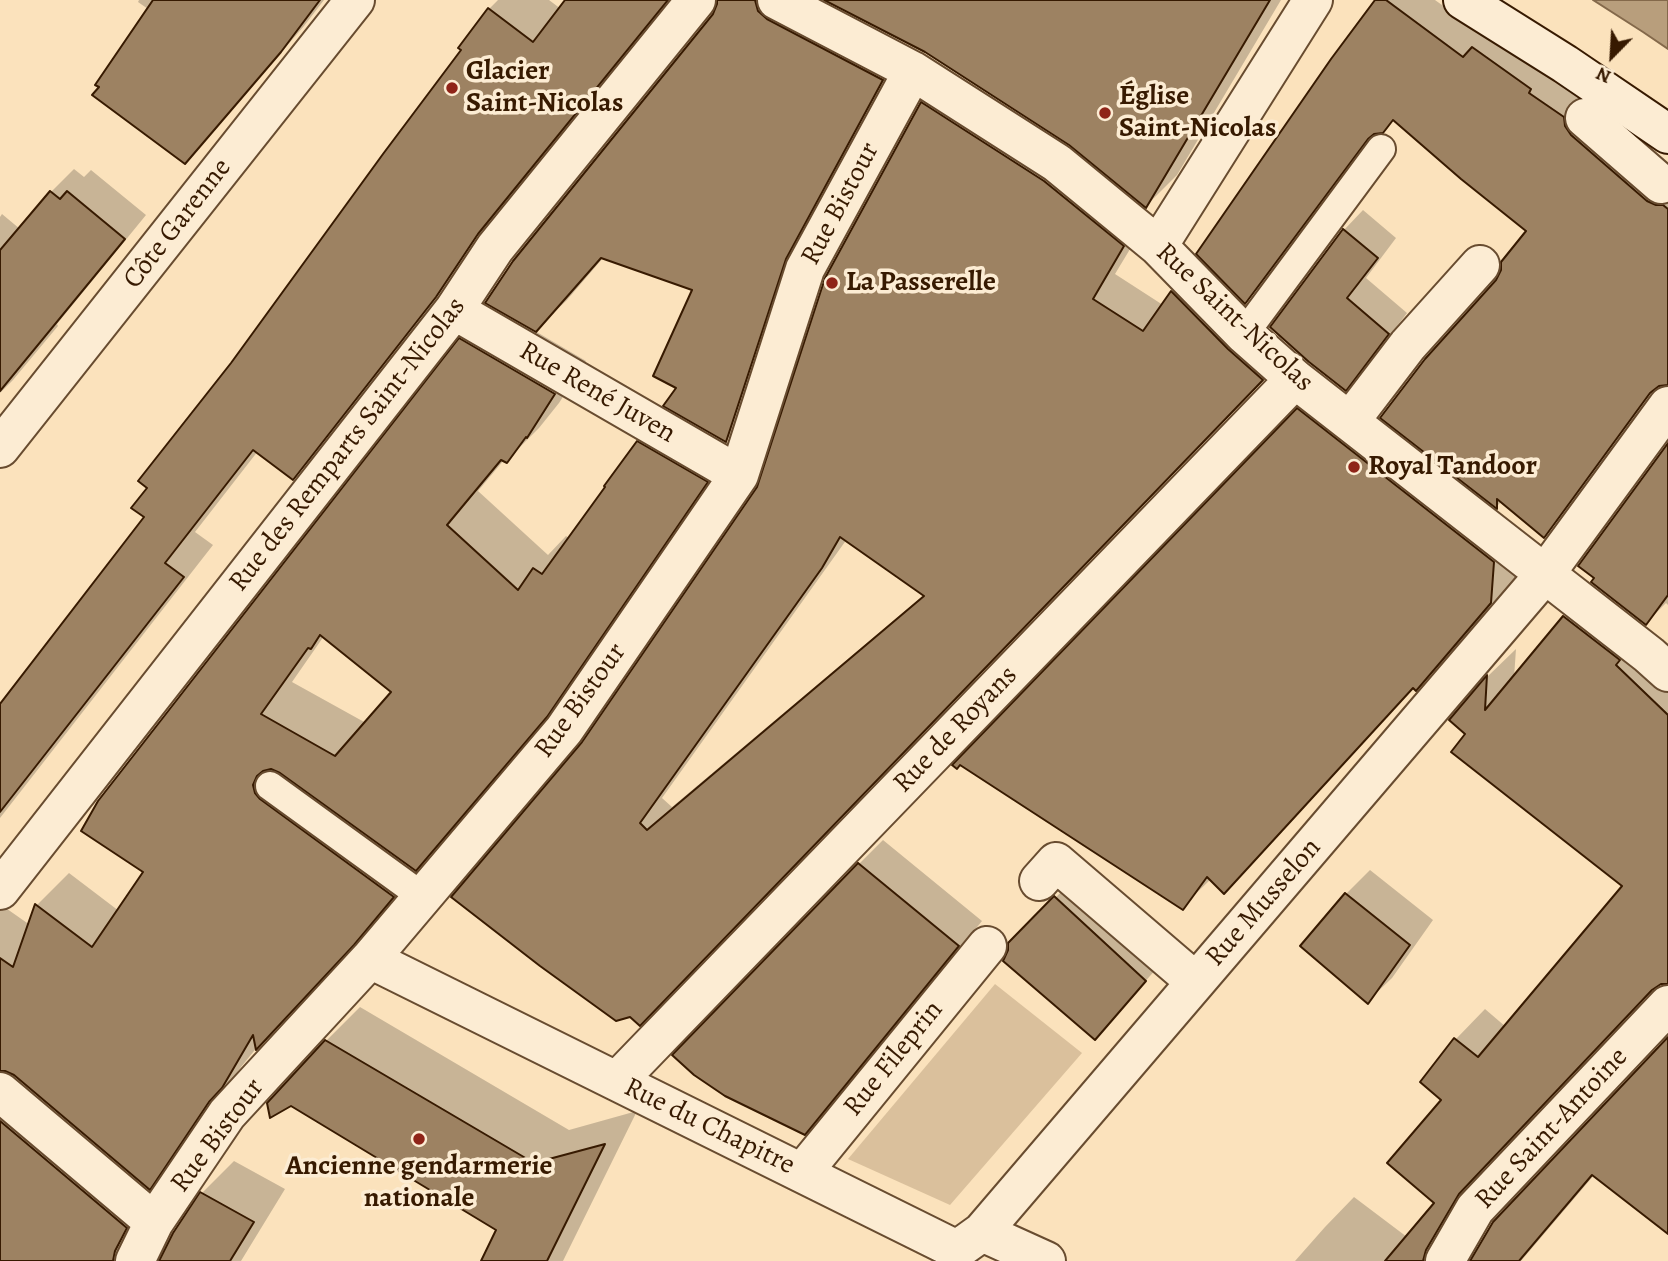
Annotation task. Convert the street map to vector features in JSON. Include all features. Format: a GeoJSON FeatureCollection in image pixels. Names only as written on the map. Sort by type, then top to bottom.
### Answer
{"type":"FeatureCollection","features":[{"type":"Feature","properties":{"kind":"street","name":"Côte Garenne"},"geometry":{"type":"LineString","coordinates":[[0,448],[355,0]]}},
{"type":"Feature","properties":{"kind":"street","name":"Rue des Remparts Saint-Nicolas"},"geometry":{"type":"LineString","coordinates":[[0,890],[454,310],[495,248],[696,0]]}},
{"type":"Feature","properties":{"kind":"street","name":"Rue Saint-Nicolas"},"geometry":{"type":"LineString","coordinates":[[777,0],[913,71],[1057,163],[1158,246],[1244,334],[1295,380],[1545,574],[1662,652]]}},
{"type":"Feature","properties":{"kind":"street"},"geometry":{"type":"LineString","coordinates":[[1158,246],[1312,0]]}},
{"type":"Feature","properties":{"kind":"street"},"geometry":{"type":"LineString","coordinates":[[1463,0],[1668,134]]}},
{"type":"Feature","properties":{"kind":"street","name":"Rue Bistour"},"geometry":{"type":"LineString","coordinates":[[135,1261],[154,1222],[227,1114],[370,960],[564,730],[739,475],[805,269],[913,71]]}},
{"type":"Feature","properties":{"kind":"street"},"geometry":{"type":"LineString","coordinates":[[1585,118],[1661,184]]}},
{"type":"Feature","properties":{"kind":"street"},"geometry":{"type":"LineString","coordinates":[[1350,421],[1408,345],[1480,265]]}},
{"type":"Feature","properties":{"kind":"street","name":"Rue René Juven"},"geometry":{"type":"LineString","coordinates":[[454,310],[739,475]]}},
{"type":"Feature","properties":{"kind":"street","name":"Rue de Royans"},"geometry":{"type":"LineString","coordinates":[[617,1081],[1295,380]]}},
{"type":"Feature","properties":{"kind":"street","name":"Rue Musselon"},"geometry":{"type":"LineString","coordinates":[[982,1232],[1545,574],[1668,406]]}},
{"type":"Feature","properties":{"kind":"street"},"geometry":{"type":"LineString","coordinates":[[1039,881],[1056,862],[1196,982]]}},
{"type":"Feature","properties":{"kind":"street","name":"Rue Fileprin"},"geometry":{"type":"LineString","coordinates":[[802,1173],[987,946]]}},
{"type":"Feature","properties":{"kind":"street","name":"Rue du Chapitre"},"geometry":{"type":"LineString","coordinates":[[370,960],[957,1250],[982,1232]]}},
{"type":"Feature","properties":{"kind":"street","name":"Rue Saint-Antoine"},"geometry":{"type":"LineString","coordinates":[[1445,1261],[1475,1209],[1668,1004]]}},
{"type":"Feature","properties":{"kind":"street"},"geometry":{"type":"LineString","coordinates":[[0,1091],[154,1222]]}},
{"type":"Feature","properties":{"kind":"street"},"geometry":{"type":"LineString","coordinates":[[982,1232],[1046,1261]]}},
{"type":"Feature","properties":{"kind":"lane"},"geometry":{"type":"LineString","coordinates":[[1244,334],[1381,149]]}},
{"type":"Feature","properties":{"kind":"lane"},"geometry":{"type":"LineString","coordinates":[[270,786],[423,897]]}},
{"type":"Feature","properties":{"kind":"shaded area"},"geometry":{"type":"Polygon","coordinates":[[[1593,0],[1668,0],[1668,49],[1643,32],[1593,0]]]}},
{"type":"Feature","properties":{"kind":"shaded area"},"geometry":{"type":"Polygon","coordinates":[[[995,984],[1082,1053],[950,1205],[848,1159],[995,984]]]}},
{"type":"Feature","properties":{"kind":"building"},"geometry":{"type":"Polygon","coordinates":[[[153,0],[320,0],[281,52],[185,164],[92,95],[99,87],[95,85],[153,0]]]}},
{"type":"Feature","properties":{"kind":"building"},"geometry":{"type":"Polygon","coordinates":[[[565,0],[668,0],[478,234],[436,297],[293,480],[253,450],[165,563],[184,577],[0,812],[0,704],[144,517],[131,508],[147,488],[138,481],[231,363],[461,50],[458,48],[488,8],[533,42],[565,0]]]}},
{"type":"Feature","properties":{"kind":"building"},"geometry":{"type":"Polygon","coordinates":[[[717,0],[755,0],[758,11],[767,19],[883,80],[786,259],[726,442],[663,406],[676,388],[653,376],[692,290],[601,258],[536,332],[485,303],[513,261],[713,14],[717,0]]]}},
{"type":"Feature","properties":{"kind":"building","name":"Église Saint-Nicolas"},"geometry":{"type":"Polygon","coordinates":[[[824,0],[1270,0],[1146,208],[1069,145],[925,52],[824,0]]]}},
{"type":"Feature","properties":{"kind":"building"},"geometry":{"type":"Polygon","coordinates":[[[1375,0],[1386,0],[1463,57],[1472,47],[1531,89],[1529,93],[1564,117],[1565,126],[1571,135],[1647,201],[1668,209],[1668,385],[1659,386],[1650,393],[1544,538],[1497,499],[1497,509],[1380,418],[1425,359],[1496,280],[1501,270],[1501,262],[1526,231],[1393,120],[1383,133],[1374,134],[1368,139],[1245,304],[1196,254],[1375,0]]]}},
{"type":"Feature","properties":{"kind":"building"},"geometry":{"type":"Polygon","coordinates":[[[921,102],[1044,181],[1124,246],[1093,299],[1143,331],[1171,291],[1263,380],[640,1026],[630,1017],[616,1021],[451,897],[582,742],[757,487],[825,278],[921,102]],[[840,537],[822,568],[640,823],[647,830],[924,596],[840,537]]]}},
{"type":"Feature","properties":{"kind":"building"},"geometry":{"type":"Polygon","coordinates":[[[50,191],[60,199],[67,191],[125,239],[0,391],[0,250],[50,191]]]}},
{"type":"Feature","properties":{"kind":"building"},"geometry":{"type":"Polygon","coordinates":[[[1343,229],[1378,258],[1347,298],[1389,334],[1346,391],[1270,327],[1343,229]]]}},
{"type":"Feature","properties":{"kind":"building"},"geometry":{"type":"Polygon","coordinates":[[[459,338],[555,394],[527,438],[507,463],[501,460],[447,525],[518,590],[533,568],[542,574],[637,441],[708,482],[547,717],[416,871],[280,773],[271,769],[257,776],[253,785],[260,799],[394,897],[354,945],[256,1050],[253,1035],[222,1088],[209,1102],[150,1190],[14,1075],[0,1071],[0,958],[13,967],[35,904],[92,947],[143,872],[81,831],[98,801],[459,338]],[[320,635],[261,714],[335,756],[391,692],[320,635]]]}},
{"type":"Feature","properties":{"kind":"building"},"geometry":{"type":"Polygon","coordinates":[[[1297,408],[1494,562],[1491,603],[1416,691],[1413,688],[1224,894],[1207,877],[1183,910],[960,765],[957,769],[952,765],[1297,408]]]}},
{"type":"Feature","properties":{"kind":"building"},"geometry":{"type":"Polygon","coordinates":[[[1668,443],[1668,595],[1646,625],[1591,582],[1594,578],[1578,566],[1668,443]]]}},
{"type":"Feature","properties":{"kind":"building"},"geometry":{"type":"Polygon","coordinates":[[[1563,616],[1620,660],[1616,665],[1668,715],[1668,984],[1661,984],[1652,990],[1459,1194],[1426,1250],[1423,1261],[1385,1261],[1434,1203],[1387,1163],[1441,1100],[1420,1082],[1454,1038],[1478,1057],[1622,886],[1451,752],[1465,734],[1449,720],[1487,675],[1485,710],[1563,616]]]}},
{"type":"Feature","properties":{"kind":"building"},"geometry":{"type":"Polygon","coordinates":[[[858,863],[959,946],[805,1135],[725,1096],[694,1075],[672,1055],[858,863]]]}},
{"type":"Feature","properties":{"kind":"building"},"geometry":{"type":"Polygon","coordinates":[[[1345,893],[1410,945],[1368,1004],[1300,946],[1345,893]]]}},
{"type":"Feature","properties":{"kind":"building"},"geometry":{"type":"Polygon","coordinates":[[[1054,896],[1146,981],[1095,1040],[1003,961],[1008,943],[1054,896]]]}},
{"type":"Feature","properties":{"kind":"building"},"geometry":{"type":"Polygon","coordinates":[[[1668,1037],[1668,1234],[1592,1175],[1519,1261],[1470,1261],[1493,1222],[1668,1037]]]}},
{"type":"Feature","properties":{"kind":"building","name":"Ancienne gendarmerie nationale"},"geometry":{"type":"Polygon","coordinates":[[[325,1040],[534,1163],[605,1144],[547,1261],[481,1261],[496,1230],[291,1106],[270,1118],[267,1103],[325,1040]]]}},
{"type":"Feature","properties":{"kind":"building"},"geometry":{"type":"Polygon","coordinates":[[[0,1121],[127,1228],[113,1261],[0,1261],[0,1121]]]}},
{"type":"Feature","properties":{"kind":"building"},"geometry":{"type":"Polygon","coordinates":[[[200,1192],[254,1222],[230,1261],[159,1261],[173,1233],[200,1192]]]}},
{"type":"Feature","properties":{"kind":"place","name":"Glacier Saint-Nicolas"},"geometry":{"type":"Point","coordinates":[452,88]}},
{"type":"Feature","properties":{"kind":"place","name":"Église Saint-Nicolas"},"geometry":{"type":"Point","coordinates":[1105,113]}},
{"type":"Feature","properties":{"kind":"place","name":"La Passerelle"},"geometry":{"type":"Point","coordinates":[832,283]}},
{"type":"Feature","properties":{"kind":"place","name":"Royal Tandoor"},"geometry":{"type":"Point","coordinates":[1354,467]}},
{"type":"Feature","properties":{"kind":"place","name":"Ancienne gendarmerie nationale"},"geometry":{"type":"Point","coordinates":[419,1139]}}]}
